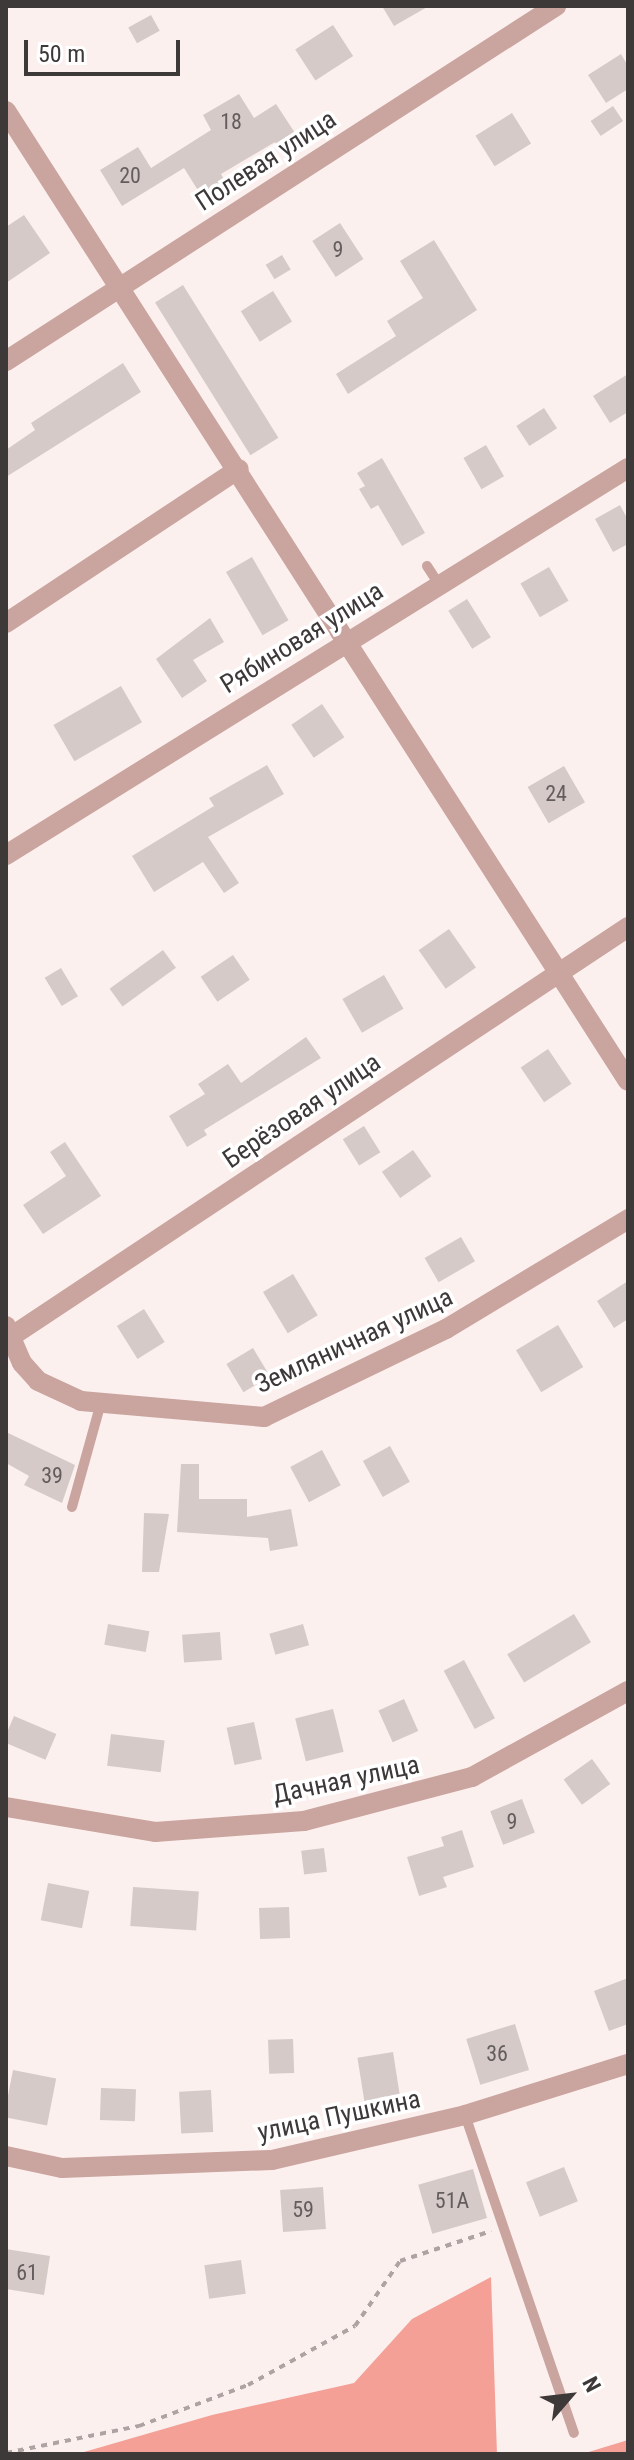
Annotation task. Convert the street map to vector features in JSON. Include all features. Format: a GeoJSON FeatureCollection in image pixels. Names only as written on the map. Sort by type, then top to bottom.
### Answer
{"type":"FeatureCollection","features":[{"type":"Feature","properties":{"kind":"street","name":"Полевая улица"},"geometry":{"type":"LineString","coordinates":[[6,361],[556,6]]}},
{"type":"Feature","properties":{"kind":"street"},"geometry":{"type":"LineString","coordinates":[[6,111],[239,469],[345,641],[561,969],[628,1081]]}},
{"type":"Feature","properties":{"kind":"street","name":"Рябиновая улица"},"geometry":{"type":"LineString","coordinates":[[6,855],[345,641],[432,575],[628,468]]}},
{"type":"Feature","properties":{"kind":"street"},"geometry":{"type":"LineString","coordinates":[[6,623],[239,469]]}},
{"type":"Feature","properties":{"kind":"street","name":"Берёзовая улица"},"geometry":{"type":"LineString","coordinates":[[8,1334],[628,927]]}},
{"type":"Feature","properties":{"kind":"street","name":"Земляничная улица"},"geometry":{"type":"LineString","coordinates":[[8,1334],[22,1363],[38,1381],[100,1406],[264,1417],[446,1329],[628,1219]]}},
{"type":"Feature","properties":{"kind":"street","name":"Дачная улица"},"geometry":{"type":"LineString","coordinates":[[6,1807],[155,1832],[304,1821],[472,1777],[628,1691]]}},
{"type":"Feature","properties":{"kind":"street","name":"улица Пушкина"},"geometry":{"type":"LineString","coordinates":[[6,2156],[62,2168],[272,2160],[465,2115],[628,2064]]}},
{"type":"Feature","properties":{"kind":"lane"},"geometry":{"type":"LineString","coordinates":[[72,1507],[100,1406]]}},
{"type":"Feature","properties":{"kind":"lane"},"geometry":{"type":"LineString","coordinates":[[465,2115],[506,2225],[574,2433]]}},
{"type":"Feature","properties":{"kind":"path"},"geometry":{"type":"LineString","coordinates":[[6,2453],[139,2426],[248,2385],[355,2326],[400,2261],[506,2225]]}},
{"type":"Feature","properties":{"kind":"shaded area"},"geometry":{"type":"Polygon","coordinates":[[[491,2277],[497,2454],[77,2454],[212,2415],[354,2383],[412,2319],[491,2277]]]}},
{"type":"Feature","properties":{"kind":"shaded area"},"geometry":{"type":"Polygon","coordinates":[[[628,2440],[628,2454],[582,2454],[628,2440]]]}},
{"type":"Feature","properties":{"kind":"building"},"geometry":{"type":"Polygon","coordinates":[[[382,6],[429,6],[394,26],[382,6]]]}},
{"type":"Feature","properties":{"kind":"building"},"geometry":{"type":"Polygon","coordinates":[[[151,15],[160,31],[137,43],[128,28],[151,15]]]}},
{"type":"Feature","properties":{"kind":"building"},"geometry":{"type":"Polygon","coordinates":[[[333,25],[353,56],[315,81],[295,50],[333,25]]]}},
{"type":"Feature","properties":{"kind":"building"},"geometry":{"type":"Polygon","coordinates":[[[621,54],[628,66],[628,89],[606,103],[588,75],[621,54]]]}},
{"type":"Feature","properties":{"kind":"building"},"geometry":{"type":"Polygon","coordinates":[[[239,94],[254,118],[276,104],[299,139],[280,151],[275,142],[221,174],[228,186],[204,200],[184,168],[122,206],[100,170],[138,147],[151,168],[211,130],[203,115],[239,94]]]}},
{"type":"Feature","properties":{"kind":"building"},"geometry":{"type":"Polygon","coordinates":[[[613,106],[623,121],[601,136],[591,121],[613,106]]]}},
{"type":"Feature","properties":{"kind":"building"},"geometry":{"type":"Polygon","coordinates":[[[512,113],[531,144],[495,166],[476,136],[512,113]]]}},
{"type":"Feature","properties":{"kind":"building"},"geometry":{"type":"Polygon","coordinates":[[[24,215],[50,253],[6,283],[6,227],[24,215]]]}},
{"type":"Feature","properties":{"kind":"building"},"geometry":{"type":"Polygon","coordinates":[[[340,223],[363,259],[336,277],[312,241],[340,223]]]}},
{"type":"Feature","properties":{"kind":"building"},"geometry":{"type":"Polygon","coordinates":[[[434,240],[477,310],[348,394],[336,374],[396,336],[387,321],[423,298],[400,261],[434,240]]]}},
{"type":"Feature","properties":{"kind":"building"},"geometry":{"type":"Polygon","coordinates":[[[282,255],[291,270],[274,279],[266,265],[282,255]]]}},
{"type":"Feature","properties":{"kind":"building"},"geometry":{"type":"Polygon","coordinates":[[[183,285],[278,438],[250,455],[155,302],[183,285]]]}},
{"type":"Feature","properties":{"kind":"building"},"geometry":{"type":"Polygon","coordinates":[[[273,291],[292,322],[260,342],[241,311],[273,291]]]}},
{"type":"Feature","properties":{"kind":"building"},"geometry":{"type":"Polygon","coordinates":[[[123,363],[141,392],[6,477],[6,450],[35,430],[31,423],[123,363]]]}},
{"type":"Feature","properties":{"kind":"building"},"geometry":{"type":"Polygon","coordinates":[[[628,374],[628,412],[610,423],[593,396],[628,374]]]}},
{"type":"Feature","properties":{"kind":"building"},"geometry":{"type":"Polygon","coordinates":[[[544,408],[557,428],[529,446],[516,426],[544,408]]]}},
{"type":"Feature","properties":{"kind":"building"},"geometry":{"type":"Polygon","coordinates":[[[486,445],[504,476],[481,489],[463,458],[486,445]]]}},
{"type":"Feature","properties":{"kind":"building"},"geometry":{"type":"Polygon","coordinates":[[[382,458],[425,533],[402,546],[378,505],[371,509],[359,489],[365,486],[357,473],[382,458]]]}},
{"type":"Feature","properties":{"kind":"building"},"geometry":{"type":"Polygon","coordinates":[[[620,505],[628,520],[628,544],[613,552],[595,519],[620,505]]]}},
{"type":"Feature","properties":{"kind":"building"},"geometry":{"type":"Polygon","coordinates":[[[252,557],[288,620],[263,635],[226,572],[252,557]]]}},
{"type":"Feature","properties":{"kind":"building"},"geometry":{"type":"Polygon","coordinates":[[[549,567],[568,601],[540,617],[520,584],[549,567]]]}},
{"type":"Feature","properties":{"kind":"building"},"geometry":{"type":"Polygon","coordinates":[[[467,599],[491,637],[472,649],[448,611],[467,599]]]}},
{"type":"Feature","properties":{"kind":"building"},"geometry":{"type":"Polygon","coordinates":[[[210,618],[224,642],[193,660],[207,681],[182,698],[156,659],[210,618]]]}},
{"type":"Feature","properties":{"kind":"building"},"geometry":{"type":"Polygon","coordinates":[[[121,686],[142,722],[74,761],[53,725],[121,686]]]}},
{"type":"Feature","properties":{"kind":"building"},"geometry":{"type":"Polygon","coordinates":[[[322,704],[344,737],[314,758],[291,725],[322,704]]]}},
{"type":"Feature","properties":{"kind":"building"},"geometry":{"type":"Polygon","coordinates":[[[267,765],[284,794],[208,837],[239,883],[224,893],[203,862],[154,892],[132,856],[214,806],[209,798],[267,765]]]}},
{"type":"Feature","properties":{"kind":"building"},"geometry":{"type":"Polygon","coordinates":[[[564,766],[585,802],[549,823],[528,787],[564,766]]]}},
{"type":"Feature","properties":{"kind":"building"},"geometry":{"type":"Polygon","coordinates":[[[449,929],[476,968],[446,989],[419,950],[449,929]]]}},
{"type":"Feature","properties":{"kind":"building"},"geometry":{"type":"Polygon","coordinates":[[[163,950],[176,968],[123,1007],[110,989],[163,950]]]}},
{"type":"Feature","properties":{"kind":"building"},"geometry":{"type":"Polygon","coordinates":[[[233,955],[250,980],[217,1002],[201,977],[233,955]]]}},
{"type":"Feature","properties":{"kind":"building"},"geometry":{"type":"Polygon","coordinates":[[[61,968],[78,996],[62,1006],[45,978],[61,968]]]}},
{"type":"Feature","properties":{"kind":"building"},"geometry":{"type":"Polygon","coordinates":[[[384,975],[404,1009],[362,1033],[342,999],[384,975]]]}},
{"type":"Feature","properties":{"kind":"building"},"geometry":{"type":"Polygon","coordinates":[[[306,1037],[321,1058],[204,1130],[207,1135],[187,1147],[169,1116],[205,1094],[198,1084],[228,1064],[241,1083],[306,1037]]]}},
{"type":"Feature","properties":{"kind":"building"},"geometry":{"type":"Polygon","coordinates":[[[548,1049],[571,1084],[544,1102],[521,1067],[548,1049]]]}},
{"type":"Feature","properties":{"kind":"building"},"geometry":{"type":"Polygon","coordinates":[[[364,1126],[380,1152],[359,1166],[343,1139],[364,1126]]]}},
{"type":"Feature","properties":{"kind":"building"},"geometry":{"type":"Polygon","coordinates":[[[65,1142],[101,1196],[43,1234],[23,1205],[66,1176],[50,1152],[65,1142]]]}},
{"type":"Feature","properties":{"kind":"building"},"geometry":{"type":"Polygon","coordinates":[[[413,1150],[431,1176],[400,1198],[382,1172],[413,1150]]]}},
{"type":"Feature","properties":{"kind":"building"},"geometry":{"type":"Polygon","coordinates":[[[461,1237],[475,1261],[439,1282],[425,1258],[461,1237]]]}},
{"type":"Feature","properties":{"kind":"building"},"geometry":{"type":"Polygon","coordinates":[[[293,1274],[318,1315],[288,1333],[263,1292],[293,1274]]]}},
{"type":"Feature","properties":{"kind":"building"},"geometry":{"type":"Polygon","coordinates":[[[628,1281],[628,1319],[614,1328],[597,1301],[628,1281]]]}},
{"type":"Feature","properties":{"kind":"building"},"geometry":{"type":"Polygon","coordinates":[[[144,1309],[165,1342],[138,1359],[117,1326],[144,1309]]]}},
{"type":"Feature","properties":{"kind":"building"},"geometry":{"type":"Polygon","coordinates":[[[558,1325],[583,1367],[541,1392],[516,1350],[558,1325]]]}},
{"type":"Feature","properties":{"kind":"building"},"geometry":{"type":"Polygon","coordinates":[[[253,1348],[270,1376],[243,1392],[226,1364],[253,1348]]]}},
{"type":"Feature","properties":{"kind":"building"},"geometry":{"type":"Polygon","coordinates":[[[6,1432],[75,1465],[62,1503],[24,1485],[29,1476],[6,1463],[6,1432]]]}},
{"type":"Feature","properties":{"kind":"building"},"geometry":{"type":"Polygon","coordinates":[[[390,1446],[410,1482],[383,1497],[363,1461],[390,1446]]]}},
{"type":"Feature","properties":{"kind":"building"},"geometry":{"type":"Polygon","coordinates":[[[322,1450],[341,1485],[309,1502],[290,1467],[322,1450]]]}},
{"type":"Feature","properties":{"kind":"building"},"geometry":{"type":"Polygon","coordinates":[[[181,1464],[199,1464],[199,1499],[247,1499],[247,1517],[291,1509],[298,1546],[270,1551],[268,1538],[177,1532],[181,1464]]]}},
{"type":"Feature","properties":{"kind":"building"},"geometry":{"type":"Polygon","coordinates":[[[144,1513],[169,1514],[159,1572],[142,1572],[144,1513]]]}},
{"type":"Feature","properties":{"kind":"building"},"geometry":{"type":"Polygon","coordinates":[[[574,1614],[591,1642],[524,1682],[507,1654],[574,1614]]]}},
{"type":"Feature","properties":{"kind":"building"},"geometry":{"type":"Polygon","coordinates":[[[108,1624],[149,1631],[146,1652],[104,1645],[108,1624]]]}},
{"type":"Feature","properties":{"kind":"building"},"geometry":{"type":"Polygon","coordinates":[[[303,1624],[309,1645],[275,1655],[269,1634],[303,1624]]]}},
{"type":"Feature","properties":{"kind":"building"},"geometry":{"type":"Polygon","coordinates":[[[220,1632],[222,1660],[184,1663],[182,1635],[220,1632]]]}},
{"type":"Feature","properties":{"kind":"building"},"geometry":{"type":"Polygon","coordinates":[[[464,1660],[495,1718],[475,1729],[444,1671],[464,1660]]]}},
{"type":"Feature","properties":{"kind":"building"},"geometry":{"type":"Polygon","coordinates":[[[404,1699],[418,1731],[393,1742],[378,1710],[404,1699]]]}},
{"type":"Feature","properties":{"kind":"building"},"geometry":{"type":"Polygon","coordinates":[[[333,1709],[344,1752],[306,1761],[295,1718],[333,1709]]]}},
{"type":"Feature","properties":{"kind":"building"},"geometry":{"type":"Polygon","coordinates":[[[14,1716],[56,1734],[45,1760],[6,1743],[14,1716]]]}},
{"type":"Feature","properties":{"kind":"building"},"geometry":{"type":"Polygon","coordinates":[[[254,1722],[262,1759],[235,1765],[227,1728],[254,1722]]]}},
{"type":"Feature","properties":{"kind":"building"},"geometry":{"type":"Polygon","coordinates":[[[111,1734],[165,1741],[161,1772],[107,1766],[111,1734]]]}},
{"type":"Feature","properties":{"kind":"building"},"geometry":{"type":"Polygon","coordinates":[[[592,1759],[610,1784],[582,1805],[564,1780],[592,1759]]]}},
{"type":"Feature","properties":{"kind":"building"},"geometry":{"type":"Polygon","coordinates":[[[522,1799],[535,1833],[503,1845],[490,1811],[522,1799]]]}},
{"type":"Feature","properties":{"kind":"building"},"geometry":{"type":"Polygon","coordinates":[[[462,1830],[474,1867],[443,1877],[447,1887],[419,1896],[407,1857],[444,1846],[441,1837],[462,1830]]]}},
{"type":"Feature","properties":{"kind":"building"},"geometry":{"type":"Polygon","coordinates":[[[324,1848],[327,1872],[304,1875],[301,1851],[324,1848]]]}},
{"type":"Feature","properties":{"kind":"building"},"geometry":{"type":"Polygon","coordinates":[[[48,1883],[89,1891],[82,1928],[41,1920],[48,1883]]]}},
{"type":"Feature","properties":{"kind":"building"},"geometry":{"type":"Polygon","coordinates":[[[133,1887],[199,1892],[196,1931],[130,1926],[133,1887]]]}},
{"type":"Feature","properties":{"kind":"building"},"geometry":{"type":"Polygon","coordinates":[[[289,1907],[290,1938],[260,1939],[259,1908],[289,1907]]]}},
{"type":"Feature","properties":{"kind":"building"},"geometry":{"type":"Polygon","coordinates":[[[628,1978],[628,2024],[609,2031],[594,1991],[628,1978]]]}},
{"type":"Feature","properties":{"kind":"building"},"geometry":{"type":"Polygon","coordinates":[[[515,2024],[529,2070],[480,2085],[466,2039],[515,2024]]]}},
{"type":"Feature","properties":{"kind":"building"},"geometry":{"type":"Polygon","coordinates":[[[293,2039],[294,2073],[269,2074],[268,2040],[293,2039]]]}},
{"type":"Feature","properties":{"kind":"building"},"geometry":{"type":"Polygon","coordinates":[[[393,2052],[400,2095],[364,2101],[357,2058],[393,2052]]]}},
{"type":"Feature","properties":{"kind":"building"},"geometry":{"type":"Polygon","coordinates":[[[13,2070],[56,2078],[47,2126],[6,2118],[13,2070]]]}},
{"type":"Feature","properties":{"kind":"building"},"geometry":{"type":"Polygon","coordinates":[[[101,2088],[136,2089],[135,2121],[100,2120],[101,2088]]]}},
{"type":"Feature","properties":{"kind":"building"},"geometry":{"type":"Polygon","coordinates":[[[211,2090],[213,2132],[181,2134],[179,2092],[211,2090]]]}},
{"type":"Feature","properties":{"kind":"building"},"geometry":{"type":"Polygon","coordinates":[[[564,2167],[578,2201],[540,2217],[526,2182],[564,2167]]]}},
{"type":"Feature","properties":{"kind":"building"},"geometry":{"type":"Polygon","coordinates":[[[473,2169],[487,2218],[432,2234],[418,2185],[473,2169]]]}},
{"type":"Feature","properties":{"kind":"building"},"geometry":{"type":"Polygon","coordinates":[[[323,2187],[326,2229],[283,2232],[280,2190],[323,2187]]]}},
{"type":"Feature","properties":{"kind":"building"},"geometry":{"type":"Polygon","coordinates":[[[6,2249],[50,2256],[44,2295],[6,2289],[6,2249]]]}},
{"type":"Feature","properties":{"kind":"building"},"geometry":{"type":"Polygon","coordinates":[[[241,2260],[246,2294],[209,2299],[204,2265],[241,2260]]]}}]}
